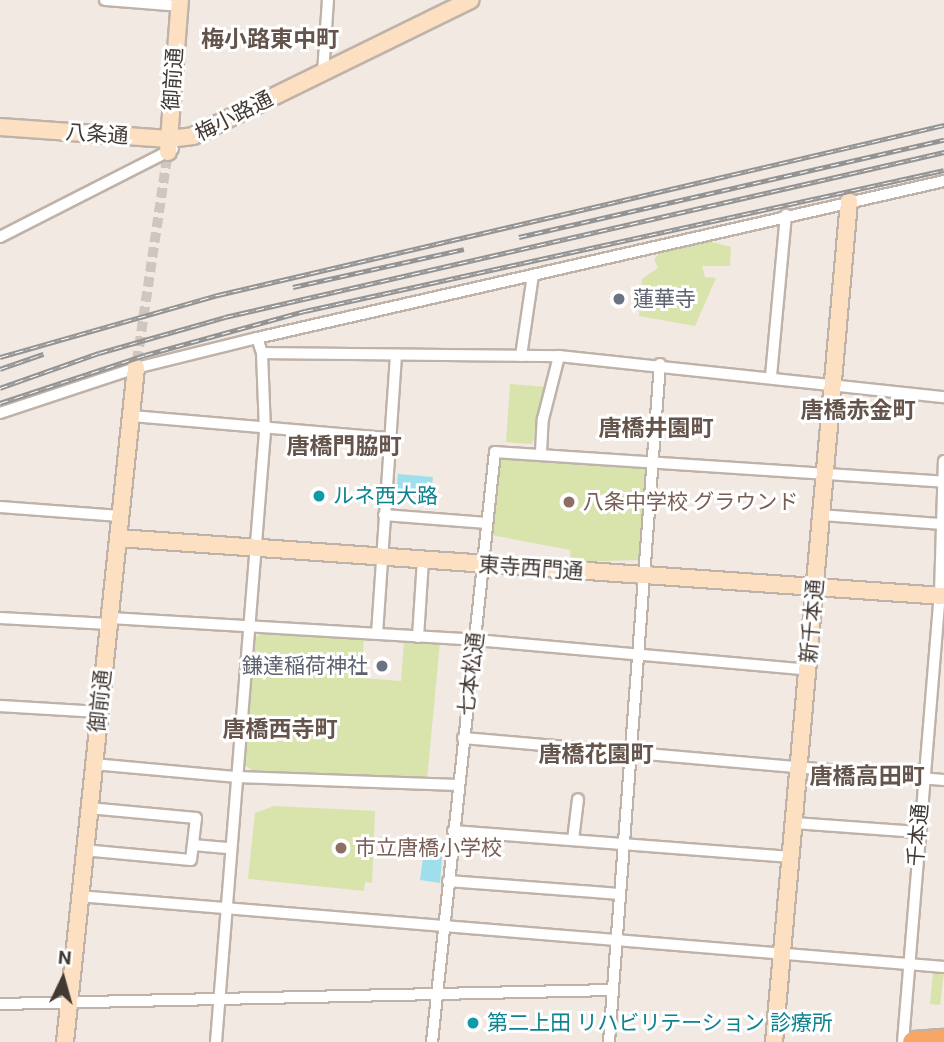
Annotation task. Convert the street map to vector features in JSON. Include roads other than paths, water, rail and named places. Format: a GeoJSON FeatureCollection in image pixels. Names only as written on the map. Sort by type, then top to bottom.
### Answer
{"type":"FeatureCollection","features":[{"type":"Feature","properties":{"kind":"highway"},"geometry":{"type":"LineString","coordinates":[[913,1042],[944,1040]]}},
{"type":"Feature","properties":{"kind":"street"},"geometry":{"type":"LineString","coordinates":[[105,0],[179,3]]}},
{"type":"Feature","properties":{"kind":"street"},"geometry":{"type":"LineString","coordinates":[[323,73],[328,0]]}},
{"type":"Feature","properties":{"kind":"street","name":"梅小路通"},"geometry":{"type":"LineString","coordinates":[[193,136],[470,0]]}},
{"type":"Feature","properties":{"kind":"street","name":"御前通"},"geometry":{"type":"LineString","coordinates":[[168,149],[179,3]]}},
{"type":"Feature","properties":{"kind":"street","name":"八条通"},"geometry":{"type":"LineString","coordinates":[[0,127],[168,149],[193,136]]}},
{"type":"Feature","properties":{"kind":"street"},"geometry":{"type":"LineString","coordinates":[[0,237],[168,149]]}},
{"type":"Feature","properties":{"kind":"street"},"geometry":{"type":"LineString","coordinates":[[0,413],[137,364],[944,181]]}},
{"type":"Feature","properties":{"kind":"street","name":"新千本通"},"geometry":{"type":"LineString","coordinates":[[774,1042],[849,201]]}},
{"type":"Feature","properties":{"kind":"street"},"geometry":{"type":"LineString","coordinates":[[771,376],[786,215]]}},
{"type":"Feature","properties":{"kind":"street"},"geometry":{"type":"LineString","coordinates":[[521,356],[533,275]]}},
{"type":"Feature","properties":{"kind":"street"},"geometry":{"type":"LineString","coordinates":[[216,1042],[265,431],[262,352],[257,338]]}},
{"type":"Feature","properties":{"kind":"street"},"geometry":{"type":"LineString","coordinates":[[262,352],[559,356],[660,364],[944,397]]}},
{"type":"Feature","properties":{"kind":"street"},"geometry":{"type":"LineString","coordinates":[[377,634],[396,355]]}},
{"type":"Feature","properties":{"kind":"street"},"geometry":{"type":"LineString","coordinates":[[559,356],[542,419],[541,452],[943,482]]}},
{"type":"Feature","properties":{"kind":"street","name":"御前通"},"geometry":{"type":"LineString","coordinates":[[65,1042],[78,896],[137,364]]}},
{"type":"Feature","properties":{"kind":"street"},"geometry":{"type":"LineString","coordinates":[[609,1042],[660,364]]}},
{"type":"Feature","properties":{"kind":"street"},"geometry":{"type":"LineString","coordinates":[[131,416],[265,431],[390,439]]}},
{"type":"Feature","properties":{"kind":"street","name":"七本松通"},"geometry":{"type":"LineString","coordinates":[[432,1042],[495,452],[541,452]]}},
{"type":"Feature","properties":{"kind":"street","name":"千本通"},"geometry":{"type":"LineString","coordinates":[[903,1042],[918,832],[942,596],[944,461]]}},
{"type":"Feature","properties":{"kind":"street"},"geometry":{"type":"LineString","coordinates":[[0,507],[121,516]]}},
{"type":"Feature","properties":{"kind":"street"},"geometry":{"type":"LineString","coordinates":[[821,514],[942,524]]}},
{"type":"Feature","properties":{"kind":"street"},"geometry":{"type":"LineString","coordinates":[[384,515],[487,523]]}},
{"type":"Feature","properties":{"kind":"street","name":"東寺西門通"},"geometry":{"type":"LineString","coordinates":[[118,538],[942,596]]}},
{"type":"Feature","properties":{"kind":"street"},"geometry":{"type":"LineString","coordinates":[[418,637],[423,560]]}},
{"type":"Feature","properties":{"kind":"street"},"geometry":{"type":"LineString","coordinates":[[0,618],[248,626],[475,640],[808,670]]}},
{"type":"Feature","properties":{"kind":"street"},"geometry":{"type":"LineString","coordinates":[[0,706],[99,712]]}},
{"type":"Feature","properties":{"kind":"street"},"geometry":{"type":"LineString","coordinates":[[463,738],[944,780]]}},
{"type":"Feature","properties":{"kind":"street"},"geometry":{"type":"LineString","coordinates":[[93,764],[237,777],[458,785]]}},
{"type":"Feature","properties":{"kind":"street"},"geometry":{"type":"LineString","coordinates":[[573,840],[578,799]]}},
{"type":"Feature","properties":{"kind":"street"},"geometry":{"type":"LineString","coordinates":[[83,850],[191,860],[193,845],[195,818],[88,808]]}},
{"type":"Feature","properties":{"kind":"street"},"geometry":{"type":"LineString","coordinates":[[794,823],[918,832]]}},
{"type":"Feature","properties":{"kind":"street"},"geometry":{"type":"LineString","coordinates":[[453,831],[791,857]]}},
{"type":"Feature","properties":{"kind":"street"},"geometry":{"type":"LineString","coordinates":[[193,845],[230,848]]}},
{"type":"Feature","properties":{"kind":"street"},"geometry":{"type":"LineString","coordinates":[[448,881],[620,894]]}},
{"type":"Feature","properties":{"kind":"street"},"geometry":{"type":"LineString","coordinates":[[78,896],[944,967]]}},
{"type":"Feature","properties":{"kind":"street"},"geometry":{"type":"LineString","coordinates":[[0,1004],[68,1006],[613,990]]}},
{"type":"Feature","properties":{"kind":"water"},"geometry":{"type":"Polygon","coordinates":[[[398,474],[433,477],[431,494],[396,491],[398,474]]]}},
{"type":"Feature","properties":{"kind":"water"},"geometry":{"type":"Polygon","coordinates":[[[425,844],[443,845],[440,883],[420,880],[425,844]]]}},
{"type":"Feature","properties":{"kind":"tunnel"},"geometry":{"type":"LineString","coordinates":[[137,361],[167,157]]}},
{"type":"Feature","properties":{"kind":"railway"},"geometry":{"type":"LineString","coordinates":[[0,357],[218,295],[944,125]]}},
{"type":"Feature","properties":{"kind":"railway"},"geometry":{"type":"LineString","coordinates":[[519,237],[944,140]]}},
{"type":"Feature","properties":{"kind":"railway"},"geometry":{"type":"LineString","coordinates":[[0,388],[99,353],[225,317],[944,152]]}},
{"type":"Feature","properties":{"kind":"railway"},"geometry":{"type":"LineString","coordinates":[[0,403],[145,355],[305,311],[944,170]]}},
{"type":"Feature","properties":{"kind":"railway"},"geometry":{"type":"LineString","coordinates":[[293,287],[464,249]]}},
{"type":"Feature","properties":{"kind":"railway"},"geometry":{"type":"LineString","coordinates":[[0,369],[43,354]]}},
{"type":"Feature","properties":{"kind":"place","name":"蓮華寺"},"geometry":{"type":"Point","coordinates":[619,299]}},
{"type":"Feature","properties":{"kind":"place","name":"ルネ西大路"},"geometry":{"type":"Point","coordinates":[319,496]}},
{"type":"Feature","properties":{"kind":"place","name":"八条中学校 グラウンド"},"geometry":{"type":"Point","coordinates":[569,502]}},
{"type":"Feature","properties":{"kind":"place","name":"鎌達稲荷神社"},"geometry":{"type":"Point","coordinates":[382,666]}},
{"type":"Feature","properties":{"kind":"place","name":"市立唐橋小学校"},"geometry":{"type":"Point","coordinates":[341,848]}},
{"type":"Feature","properties":{"kind":"place","name":"第二上田 リハビリテーション 診療所"},"geometry":{"type":"Point","coordinates":[473,1023]}},
{"type":"Feature","properties":{"kind":"district","name":"梅小路東中町"},"geometry":{"type":"Point","coordinates":[270,40]}},
{"type":"Feature","properties":{"kind":"district","name":"唐橋赤金町"},"geometry":{"type":"Point","coordinates":[858,411]}},
{"type":"Feature","properties":{"kind":"district","name":"唐橋井園町"},"geometry":{"type":"Point","coordinates":[656,429]}},
{"type":"Feature","properties":{"kind":"district","name":"唐橋門脇町"},"geometry":{"type":"Point","coordinates":[344,447]}},
{"type":"Feature","properties":{"kind":"district","name":"唐橋西寺町"},"geometry":{"type":"Point","coordinates":[280,730]}},
{"type":"Feature","properties":{"kind":"district","name":"唐橋花園町"},"geometry":{"type":"Point","coordinates":[596,755]}},
{"type":"Feature","properties":{"kind":"district","name":"唐橋高田町"},"geometry":{"type":"Point","coordinates":[867,777]}}]}
